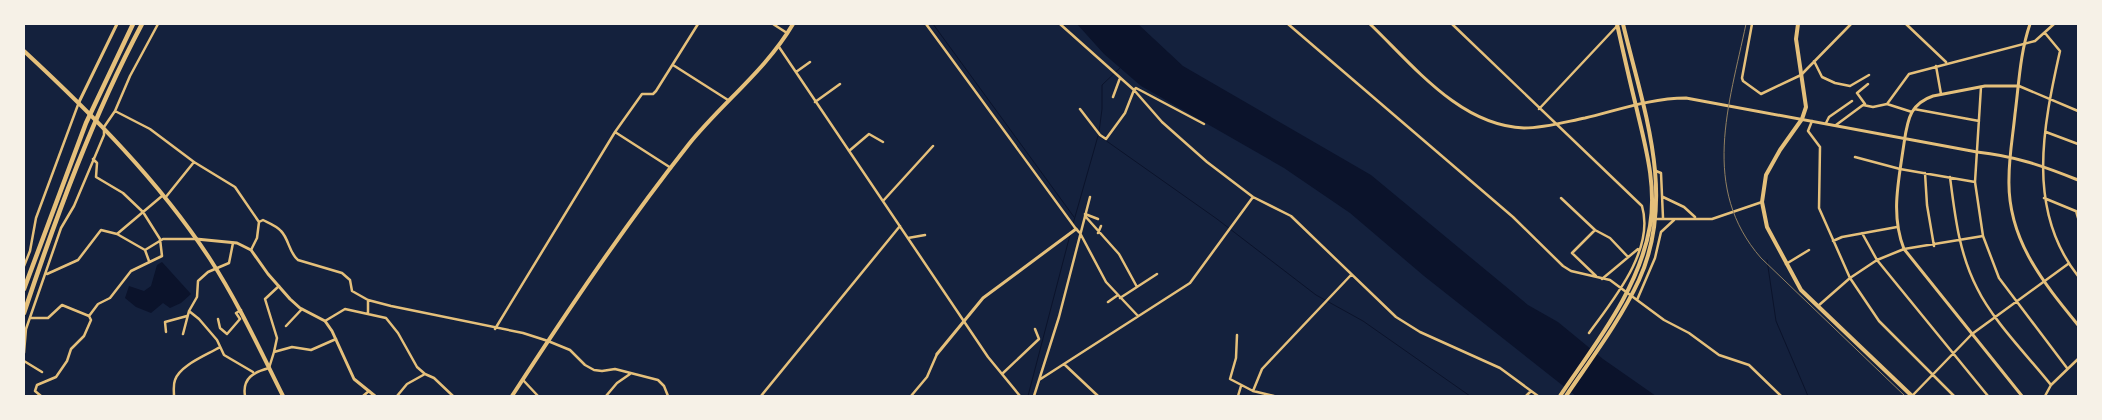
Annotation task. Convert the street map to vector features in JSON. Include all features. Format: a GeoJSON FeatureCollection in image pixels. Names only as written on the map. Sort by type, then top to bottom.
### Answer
{"type":"FeatureCollection","features":[{"type":"Feature","properties":{"kind":"highway"},"geometry":{"type":"LineString","coordinates":[[24,289],[86,123],[133,24]]}},
{"type":"Feature","properties":{"kind":"highway"},"geometry":{"type":"LineString","coordinates":[[24,313],[64,200],[92,130],[142,24]]}},
{"type":"Feature","properties":{"kind":"main road"},"geometry":{"type":"LineString","coordinates":[[512,396],[612,247],[671,168],[707,122],[779,46],[793,24]]}},
{"type":"Feature","properties":{"kind":"main road"},"geometry":{"type":"LineString","coordinates":[[1560,396],[1631,296],[1644,268],[1653,240],[1656,219],[1656,171],[1623,24]]}},
{"type":"Feature","properties":{"kind":"main road"},"geometry":{"type":"LineString","coordinates":[[1798,24],[1796,39],[1806,107],[1802,119],[1769,169],[1764,183],[1762,202],[1767,227],[1801,290],[1912,396]]}},
{"type":"Feature","properties":{"kind":"main road"},"geometry":{"type":"LineString","coordinates":[[1566,396],[1608,329],[1627,292],[1648,238],[1652,206],[1648,162],[1617,25]]}},
{"type":"Feature","properties":{"kind":"main road"},"geometry":{"type":"LineString","coordinates":[[24,52],[104,127],[164,197],[215,268],[241,310],[283,396]]}},
{"type":"Feature","properties":{"kind":"street"},"geometry":{"type":"LineString","coordinates":[[24,266],[30,251],[36,218],[79,102],[117,24]]}},
{"type":"Feature","properties":{"kind":"street"},"geometry":{"type":"LineString","coordinates":[[24,353],[26,330],[47,274],[61,228],[74,206],[104,135],[104,127],[115,112],[130,76],[158,24]]}},
{"type":"Feature","properties":{"kind":"street"},"geometry":{"type":"LineString","coordinates":[[495,328],[615,132],[642,94],[653,94],[656,91],[698,24]]}},
{"type":"Feature","properties":{"kind":"street"},"geometry":{"type":"LineString","coordinates":[[774,24],[788,33]]}},
{"type":"Feature","properties":{"kind":"street"},"geometry":{"type":"LineString","coordinates":[[926,24],[1080,233],[1106,282],[1138,316]]}},
{"type":"Feature","properties":{"kind":"street"},"geometry":{"type":"LineString","coordinates":[[1060,24],[1134,90],[1162,122],[1233,183],[1291,216],[1387,309],[1408,325],[1500,368],[1538,396]]}},
{"type":"Feature","properties":{"kind":"street"},"geometry":{"type":"LineString","coordinates":[[1288,24],[1513,216],[1563,266],[1571,271],[1610,280],[1664,320],[1689,332],[1719,355],[1749,365],[1780,396]]}},
{"type":"Feature","properties":{"kind":"street"},"geometry":{"type":"LineString","coordinates":[[1370,24],[1451,100],[1473,114],[1502,125],[1525,128],[1555,125],[1642,104],[1686,98],[1977,152],[2010,156],[2043,165],[2078,180]]}},
{"type":"Feature","properties":{"kind":"street"},"geometry":{"type":"LineString","coordinates":[[1452,24],[1555,125],[1642,206],[1646,219],[1628,279],[1589,333]]}},
{"type":"Feature","properties":{"kind":"street"},"geometry":{"type":"LineString","coordinates":[[1752,24],[1743,81],[1761,94],[1801,75],[1851,24]]}},
{"type":"Feature","properties":{"kind":"street"},"geometry":{"type":"LineString","coordinates":[[1906,24],[1946,62]]}},
{"type":"Feature","properties":{"kind":"street"},"geometry":{"type":"LineString","coordinates":[[2030,24],[2024,42],[2010,156],[2008,179],[2011,210],[2019,239],[2043,282],[2078,325]]}},
{"type":"Feature","properties":{"kind":"street"},"geometry":{"type":"LineString","coordinates":[[1887,104],[1909,74],[1946,62],[2024,42],[2035,41],[2054,24]]}},
{"type":"Feature","properties":{"kind":"street"},"geometry":{"type":"LineString","coordinates":[[1539,109],[1617,25]]}},
{"type":"Feature","properties":{"kind":"street"},"geometry":{"type":"LineString","coordinates":[[2045,33],[2060,51],[2049,100],[2043,165],[2044,198],[2051,232],[2068,264],[2078,276]]}},
{"type":"Feature","properties":{"kind":"street"},"geometry":{"type":"LineString","coordinates":[[779,46],[988,357],[1020,396]]}},
{"type":"Feature","properties":{"kind":"street"},"geometry":{"type":"LineString","coordinates":[[1814,61],[1822,76],[1845,86],[1850,86],[1869,75]]}},
{"type":"Feature","properties":{"kind":"street"},"geometry":{"type":"LineString","coordinates":[[796,72],[810,62]]}},
{"type":"Feature","properties":{"kind":"street"},"geometry":{"type":"LineString","coordinates":[[672,65],[728,100]]}},
{"type":"Feature","properties":{"kind":"street"},"geometry":{"type":"LineString","coordinates":[[1936,66],[1942,95]]}},
{"type":"Feature","properties":{"kind":"street"},"geometry":{"type":"LineString","coordinates":[[1114,97],[1120,78]]}},
{"type":"Feature","properties":{"kind":"street"},"geometry":{"type":"LineString","coordinates":[[815,102],[840,84]]}},
{"type":"Feature","properties":{"kind":"street"},"geometry":{"type":"LineString","coordinates":[[1868,84],[1856,93],[1865,104],[1873,107],[1887,104],[1913,111],[1980,122]]}},
{"type":"Feature","properties":{"kind":"street"},"geometry":{"type":"LineString","coordinates":[[2022,396],[1904,249],[1897,227],[1896,204],[1905,138],[1913,111],[1925,99],[1981,87],[2019,86],[2078,111]]}},
{"type":"Feature","properties":{"kind":"street"},"geometry":{"type":"LineString","coordinates":[[1981,87],[1975,182],[1983,236],[1999,278],[2067,368]]}},
{"type":"Feature","properties":{"kind":"street"},"geometry":{"type":"LineString","coordinates":[[1134,90],[1136,88],[1204,124]]}},
{"type":"Feature","properties":{"kind":"street"},"geometry":{"type":"LineString","coordinates":[[1080,109],[1100,135],[1106,139],[1125,113],[1134,90]]}},
{"type":"Feature","properties":{"kind":"street"},"geometry":{"type":"LineString","coordinates":[[1826,123],[1830,117],[1852,101]]}},
{"type":"Feature","properties":{"kind":"street"},"geometry":{"type":"LineString","coordinates":[[1836,125],[1865,104]]}},
{"type":"Feature","properties":{"kind":"street"},"geometry":{"type":"LineString","coordinates":[[115,112],[150,129],[194,162],[235,187],[258,222],[257,238],[251,250]]}},
{"type":"Feature","properties":{"kind":"street"},"geometry":{"type":"LineString","coordinates":[[1812,121],[1808,131],[1820,147],[1819,208],[1850,278],[1875,316],[1954,396]]}},
{"type":"Feature","properties":{"kind":"street"},"geometry":{"type":"LineString","coordinates":[[615,132],[671,168]]}},
{"type":"Feature","properties":{"kind":"street"},"geometry":{"type":"LineString","coordinates":[[2046,132],[2078,144]]}},
{"type":"Feature","properties":{"kind":"street"},"geometry":{"type":"LineString","coordinates":[[849,151],[869,134],[884,142]]}},
{"type":"Feature","properties":{"kind":"street"},"geometry":{"type":"LineString","coordinates":[[883,201],[933,146]]}},
{"type":"Feature","properties":{"kind":"street"},"geometry":{"type":"LineString","coordinates":[[1855,157],[1900,168],[1975,182]]}},
{"type":"Feature","properties":{"kind":"street"},"geometry":{"type":"LineString","coordinates":[[89,316],[98,304],[110,298],[131,270],[162,256],[160,241],[143,212],[128,197],[96,177],[97,163],[94,159]]}},
{"type":"Feature","properties":{"kind":"street"},"geometry":{"type":"LineString","coordinates":[[117,234],[164,197],[194,162]]}},
{"type":"Feature","properties":{"kind":"street"},"geometry":{"type":"LineString","coordinates":[[1656,171],[1661,173],[1663,219]]}},
{"type":"Feature","properties":{"kind":"street"},"geometry":{"type":"LineString","coordinates":[[1925,173],[1927,205],[1934,246]]}},
{"type":"Feature","properties":{"kind":"street"},"geometry":{"type":"LineString","coordinates":[[1950,177],[1953,213],[1959,241],[1977,288],[1996,316],[2051,385]]}},
{"type":"Feature","properties":{"kind":"street"},"geometry":{"type":"LineString","coordinates":[[1038,380],[1190,283],[1253,196]]}},
{"type":"Feature","properties":{"kind":"street"},"geometry":{"type":"LineString","coordinates":[[1034,396],[1059,317],[1090,197]]}},
{"type":"Feature","properties":{"kind":"street"},"geometry":{"type":"LineString","coordinates":[[1663,197],[1684,207],[1696,218]]}},
{"type":"Feature","properties":{"kind":"street"},"geometry":{"type":"LineString","coordinates":[[1561,198],[1595,230],[1610,238],[1628,257]]}},
{"type":"Feature","properties":{"kind":"street"},"geometry":{"type":"LineString","coordinates":[[2044,198],[2077,211],[2078,218]]}},
{"type":"Feature","properties":{"kind":"street"},"geometry":{"type":"LineString","coordinates":[[1656,219],[1712,218],[1762,202]]}},
{"type":"Feature","properties":{"kind":"street"},"geometry":{"type":"LineString","coordinates":[[1085,215],[1098,219]]}},
{"type":"Feature","properties":{"kind":"street"},"geometry":{"type":"LineString","coordinates":[[1085,215],[1098,233],[1119,254],[1137,287]]}},
{"type":"Feature","properties":{"kind":"street"},"geometry":{"type":"LineString","coordinates":[[1637,300],[1655,258],[1661,232],[1675,219]]}},
{"type":"Feature","properties":{"kind":"street"},"geometry":{"type":"LineString","coordinates":[[258,222],[263,220],[278,228],[286,239],[293,256],[298,260],[342,273],[350,280],[352,291],[368,300],[524,333],[570,350],[585,365],[594,370],[602,372],[615,369],[658,380],[664,386],[668,396]]}},
{"type":"Feature","properties":{"kind":"street"},"geometry":{"type":"LineString","coordinates":[[761,396],[900,226]]}},
{"type":"Feature","properties":{"kind":"street"},"geometry":{"type":"LineString","coordinates":[[1098,233],[1101,226]]}},
{"type":"Feature","properties":{"kind":"street"},"geometry":{"type":"LineString","coordinates":[[1833,241],[1862,232],[1897,227]]}},
{"type":"Feature","properties":{"kind":"street"},"geometry":{"type":"LineString","coordinates":[[47,274],[78,260],[100,230],[117,234],[145,250],[149,261]]}},
{"type":"Feature","properties":{"kind":"street"},"geometry":{"type":"LineString","coordinates":[[911,396],[927,377],[937,354],[989,293],[1076,230]]}},
{"type":"Feature","properties":{"kind":"street"},"geometry":{"type":"LineString","coordinates":[[1595,230],[1572,253],[1597,278]]}},
{"type":"Feature","properties":{"kind":"street"},"geometry":{"type":"LineString","coordinates":[[1862,232],[1878,260],[1988,396]]}},
{"type":"Feature","properties":{"kind":"street"},"geometry":{"type":"LineString","coordinates":[[908,238],[926,235]]}},
{"type":"Feature","properties":{"kind":"street"},"geometry":{"type":"LineString","coordinates":[[1817,307],[1850,278],[1878,260],[1904,249],[1934,246],[1983,236]]}},
{"type":"Feature","properties":{"kind":"street"},"geometry":{"type":"LineString","coordinates":[[145,250],[160,241],[195,239],[234,243],[251,250],[279,286],[302,309],[325,321],[336,339],[354,379],[376,396]]}},
{"type":"Feature","properties":{"kind":"street"},"geometry":{"type":"LineString","coordinates":[[183,334],[187,316],[197,297],[198,281],[215,268],[229,264],[234,243]]}},
{"type":"Feature","properties":{"kind":"street"},"geometry":{"type":"LineString","coordinates":[[1602,278],[1638,249]]}},
{"type":"Feature","properties":{"kind":"street"},"geometry":{"type":"LineString","coordinates":[[1786,264],[1809,250]]}},
{"type":"Feature","properties":{"kind":"street"},"geometry":{"type":"LineString","coordinates":[[1912,396],[1932,373],[1972,334],[2068,264]]}},
{"type":"Feature","properties":{"kind":"street"},"geometry":{"type":"LineString","coordinates":[[1108,302],[1157,274]]}},
{"type":"Feature","properties":{"kind":"street"},"geometry":{"type":"LineString","coordinates":[[1253,391],[1262,369],[1351,275]]}},
{"type":"Feature","properties":{"kind":"street"},"geometry":{"type":"LineString","coordinates":[[245,396],[246,382],[254,372],[269,368],[274,352],[277,338],[265,299],[279,286]]}},
{"type":"Feature","properties":{"kind":"street"},"geometry":{"type":"LineString","coordinates":[[368,300],[368,313]]}},
{"type":"Feature","properties":{"kind":"street"},"geometry":{"type":"LineString","coordinates":[[31,318],[48,318],[62,305],[89,316]]}},
{"type":"Feature","properties":{"kind":"street"},"geometry":{"type":"LineString","coordinates":[[286,326],[302,309]]}},
{"type":"Feature","properties":{"kind":"street"},"geometry":{"type":"LineString","coordinates":[[325,321],[345,309],[386,318],[403,341],[414,364],[425,374],[434,378],[454,396]]}},
{"type":"Feature","properties":{"kind":"street"},"geometry":{"type":"LineString","coordinates":[[218,319],[220,328],[227,334],[239,322],[240,319],[236,313],[241,310]]}},
{"type":"Feature","properties":{"kind":"street"},"geometry":{"type":"LineString","coordinates":[[189,311],[218,340],[227,358],[254,372]]}},
{"type":"Feature","properties":{"kind":"street"},"geometry":{"type":"LineString","coordinates":[[41,396],[35,390],[36,385],[56,377],[61,371],[73,345],[84,336],[91,320],[89,316]]}},
{"type":"Feature","properties":{"kind":"street"},"geometry":{"type":"LineString","coordinates":[[166,332],[165,322],[187,316]]}},
{"type":"Feature","properties":{"kind":"street"},"geometry":{"type":"LineString","coordinates":[[1002,374],[1039,339],[1034,330]]}},
{"type":"Feature","properties":{"kind":"street"},"geometry":{"type":"LineString","coordinates":[[1237,335],[1236,358],[1229,377],[1241,386],[1274,396]]}},
{"type":"Feature","properties":{"kind":"street"},"geometry":{"type":"LineString","coordinates":[[274,352],[292,347],[311,350],[336,339]]}},
{"type":"Feature","properties":{"kind":"street"},"geometry":{"type":"LineString","coordinates":[[174,396],[174,381],[178,374],[186,367],[220,347]]}},
{"type":"Feature","properties":{"kind":"street"},"geometry":{"type":"LineString","coordinates":[[2045,396],[2051,385],[2078,359]]}},
{"type":"Feature","properties":{"kind":"street"},"geometry":{"type":"LineString","coordinates":[[24,361],[42,372]]}},
{"type":"Feature","properties":{"kind":"street"},"geometry":{"type":"LineString","coordinates":[[1064,364],[1098,396]]}},
{"type":"Feature","properties":{"kind":"street"},"geometry":{"type":"LineString","coordinates":[[397,396],[407,384],[425,374]]}},
{"type":"Feature","properties":{"kind":"street"},"geometry":{"type":"LineString","coordinates":[[606,396],[617,383],[631,374]]}},
{"type":"Feature","properties":{"kind":"street"},"geometry":{"type":"LineString","coordinates":[[523,380],[538,396]]}},
{"type":"Feature","properties":{"kind":"street"},"geometry":{"type":"LineString","coordinates":[[1238,396],[1241,386]]}},
{"type":"Feature","properties":{"kind":"street"},"geometry":{"type":"LineString","coordinates":[[363,396],[369,391]]}},
{"type":"Feature","properties":{"kind":"street"},"geometry":{"type":"LineString","coordinates":[[1526,396],[1532,391]]}},
{"type":"Feature","properties":{"kind":"water"},"geometry":{"type":"Polygon","coordinates":[[[1077,24],[1138,24],[1183,66],[1371,175],[1528,305],[1558,322],[1603,359],[1656,396],[1576,396],[1424,276],[1350,213],[1284,168],[1141,86],[1104,54],[1077,24]]]}},
{"type":"Feature","properties":{"kind":"water"},"geometry":{"type":"Polygon","coordinates":[[[162,262],[191,294],[181,303],[170,308],[163,303],[151,313],[136,307],[125,298],[129,286],[144,291],[151,286],[157,265],[162,262]]]}},
{"type":"Feature","properties":{"kind":"waterway"},"geometry":{"type":"LineString","coordinates":[[933,24],[1074,217]]}},
{"type":"Feature","properties":{"kind":"waterway"},"geometry":{"type":"LineString","coordinates":[[1099,132],[1102,109],[1102,85],[1121,67]]}},
{"type":"Feature","properties":{"kind":"waterway"},"geometry":{"type":"LineString","coordinates":[[1098,135],[1217,219],[1316,295],[1363,321],[1470,396]]}},
{"type":"Feature","properties":{"kind":"waterway"},"geometry":{"type":"LineString","coordinates":[[1071,231],[1098,136]]}},
{"type":"Feature","properties":{"kind":"waterway"},"geometry":{"type":"LineString","coordinates":[[1028,396],[1070,235]]}},
{"type":"Feature","properties":{"kind":"waterway"},"geometry":{"type":"LineString","coordinates":[[1767,260],[1776,321],[1808,396]]}},
{"type":"Feature","properties":{"kind":"railway"},"geometry":{"type":"LineString","coordinates":[[1746,24],[1727,115],[1724,145],[1725,175],[1731,203],[1742,231],[1761,258],[1905,396]]}}]}
